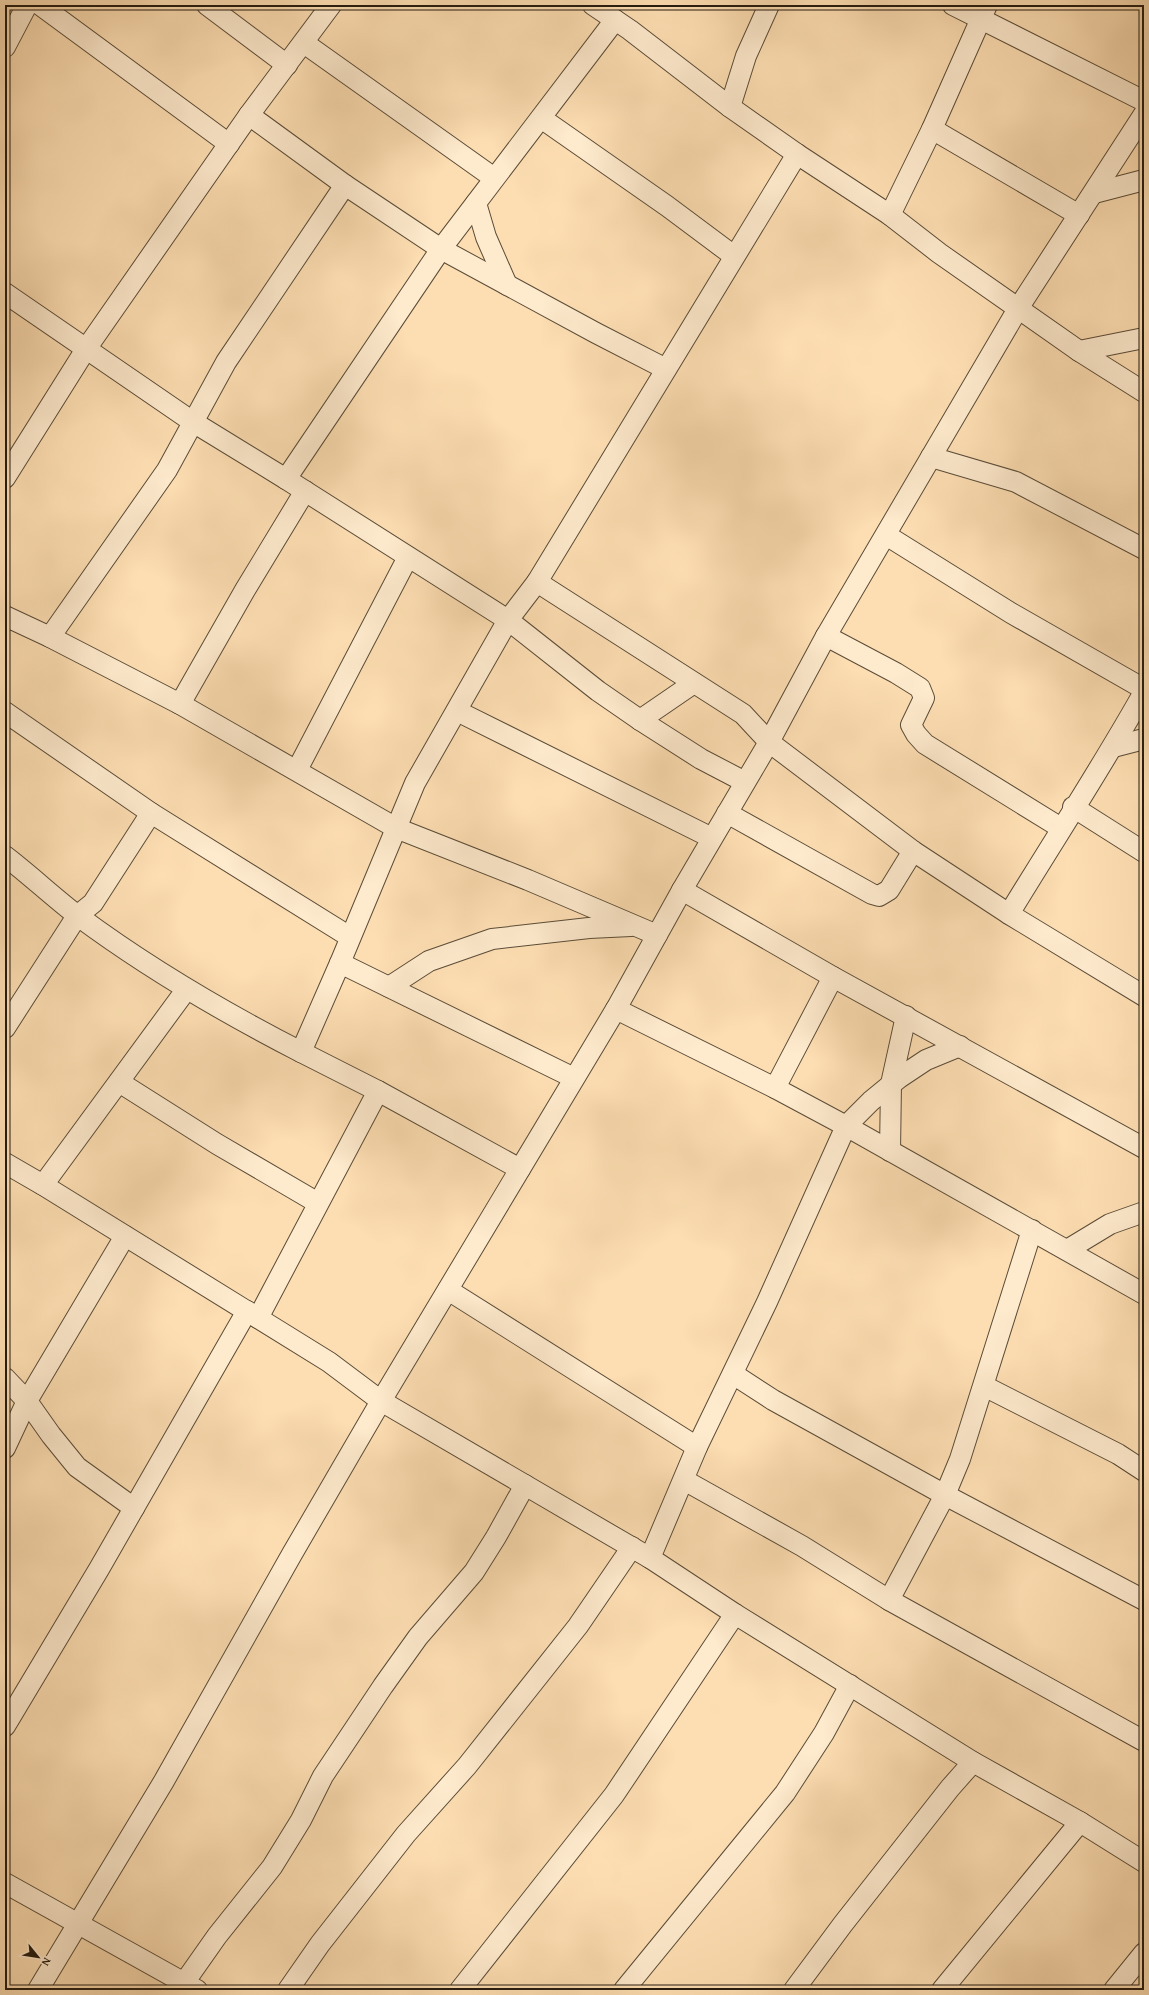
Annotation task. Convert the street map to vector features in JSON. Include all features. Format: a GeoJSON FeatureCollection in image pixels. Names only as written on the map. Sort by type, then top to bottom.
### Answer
{"type":"FeatureCollection","features":[{"type":"Feature","properties":{"kind":"street"},"geometry":{"type":"LineString","coordinates":[[5,47],[28,5]]}},
{"type":"Feature","properties":{"kind":"street"},"geometry":{"type":"LineString","coordinates":[[40,5],[230,144]]}},
{"type":"Feature","properties":{"kind":"street"},"geometry":{"type":"LineString","coordinates":[[207,5],[287,65]]}},
{"type":"Feature","properties":{"kind":"street"},"geometry":{"type":"LineString","coordinates":[[5,478],[86,349],[249,115],[331,5]]}},
{"type":"Feature","properties":{"kind":"street"},"geometry":{"type":"LineString","coordinates":[[593,5],[658,51],[730,107],[797,154],[890,215],[939,253],[1079,350],[1144,392]]}},
{"type":"Feature","properties":{"kind":"street"},"geometry":{"type":"LineString","coordinates":[[730,107],[744,62],[769,5]]}},
{"type":"Feature","properties":{"kind":"street"},"geometry":{"type":"LineString","coordinates":[[953,5],[983,12],[1144,101]]}},
{"type":"Feature","properties":{"kind":"street"},"geometry":{"type":"LineString","coordinates":[[890,215],[932,129],[983,12]]}},
{"type":"Feature","properties":{"kind":"street"},"geometry":{"type":"LineString","coordinates":[[286,479],[441,249],[615,20]]}},
{"type":"Feature","properties":{"kind":"street"},"geometry":{"type":"LineString","coordinates":[[304,43],[494,178]]}},
{"type":"Feature","properties":{"kind":"street"},"geometry":{"type":"LineString","coordinates":[[38,1990],[164,1781],[292,1554],[381,1401],[616,1009],[682,890],[769,742],[826,636],[1018,307],[1094,193],[1144,114]]}},
{"type":"Feature","properties":{"kind":"street"},"geometry":{"type":"LineString","coordinates":[[249,115],[345,185],[441,249],[666,369]]}},
{"type":"Feature","properties":{"kind":"street"},"geometry":{"type":"LineString","coordinates":[[541,118],[667,206],[734,256]]}},
{"type":"Feature","properties":{"kind":"street"},"geometry":{"type":"LineString","coordinates":[[932,129],[1079,215]]}},
{"type":"Feature","properties":{"kind":"street"},"geometry":{"type":"LineString","coordinates":[[301,1052],[415,783],[508,620],[537,582],[797,154]]}},
{"type":"Feature","properties":{"kind":"street"},"geometry":{"type":"LineString","coordinates":[[1094,193],[1144,180]]}},
{"type":"Feature","properties":{"kind":"street"},"geometry":{"type":"LineString","coordinates":[[50,637],[167,470],[226,362],[345,185]]}},
{"type":"Feature","properties":{"kind":"street"},"geometry":{"type":"LineString","coordinates":[[476,203],[486,237],[507,285]]}},
{"type":"Feature","properties":{"kind":"street"},"geometry":{"type":"LineString","coordinates":[[5,294],[193,422],[286,479],[508,620],[598,691],[640,720],[702,759],[745,782]]}},
{"type":"Feature","properties":{"kind":"street"},"geometry":{"type":"LineString","coordinates":[[1079,350],[1144,338]]}},
{"type":"Feature","properties":{"kind":"street"},"geometry":{"type":"LineString","coordinates":[[931,456],[1016,482],[1144,549]]}},
{"type":"Feature","properties":{"kind":"street"},"geometry":{"type":"LineString","coordinates":[[180,704],[245,590],[305,491]]}},
{"type":"Feature","properties":{"kind":"street"},"geometry":{"type":"LineString","coordinates":[[886,535],[1005,609],[1144,691],[1113,747],[1074,807],[1009,914]]}},
{"type":"Feature","properties":{"kind":"street"},"geometry":{"type":"LineString","coordinates":[[297,770],[408,557]]}},
{"type":"Feature","properties":{"kind":"street"},"geometry":{"type":"LineString","coordinates":[[537,582],[743,714],[769,742],[913,851],[1009,914],[1144,996]]}},
{"type":"Feature","properties":{"kind":"street"},"geometry":{"type":"LineString","coordinates":[[5,616],[50,637],[180,704],[396,828],[528,880],[657,935]]}},
{"type":"Feature","properties":{"kind":"street"},"geometry":{"type":"LineString","coordinates":[[826,636],[896,673],[920,688],[924,698],[911,725],[916,734],[925,744],[1061,828]]}},
{"type":"Feature","properties":{"kind":"street"},"geometry":{"type":"LineString","coordinates":[[640,720],[694,683]]}},
{"type":"Feature","properties":{"kind":"street"},"geometry":{"type":"LineString","coordinates":[[457,711],[712,838]]}},
{"type":"Feature","properties":{"kind":"street"},"geometry":{"type":"LineString","coordinates":[[5,712],[152,813],[350,937]]}},
{"type":"Feature","properties":{"kind":"street"},"geometry":{"type":"LineString","coordinates":[[1113,747],[1144,739]]}},
{"type":"Feature","properties":{"kind":"street"},"geometry":{"type":"LineString","coordinates":[[1074,807],[1144,852]]}},
{"type":"Feature","properties":{"kind":"street"},"geometry":{"type":"LineString","coordinates":[[5,1028],[77,916],[93,903],[152,813]]}},
{"type":"Feature","properties":{"kind":"street"},"geometry":{"type":"LineString","coordinates":[[727,813],[872,894],[879,896],[889,890],[913,851]]}},
{"type":"Feature","properties":{"kind":"street"},"geometry":{"type":"LineString","coordinates":[[5,856],[77,916],[186,990],[241,1021],[378,1091],[520,1169]]}},
{"type":"Feature","properties":{"kind":"street"},"geometry":{"type":"LineString","coordinates":[[682,890],[833,977],[1144,1148]]}},
{"type":"Feature","properties":{"kind":"street"},"geometry":{"type":"LineString","coordinates":[[389,987],[429,961],[492,939],[589,928],[636,926]]}},
{"type":"Feature","properties":{"kind":"street"},"geometry":{"type":"LineString","coordinates":[[340,963],[574,1078]]}},
{"type":"Feature","properties":{"kind":"street"},"geometry":{"type":"LineString","coordinates":[[775,1088],[833,977]]}},
{"type":"Feature","properties":{"kind":"street"},"geometry":{"type":"LineString","coordinates":[[43,1184],[186,990]]}},
{"type":"Feature","properties":{"kind":"street"},"geometry":{"type":"LineString","coordinates":[[616,1009],[775,1088],[846,1126],[1144,1294]]}},
{"type":"Feature","properties":{"kind":"street"},"geometry":{"type":"LineString","coordinates":[[890,1151],[891,1084],[906,1016]]}},
{"type":"Feature","properties":{"kind":"street"},"geometry":{"type":"LineString","coordinates":[[650,1558],[697,1447],[733,1374],[846,1126],[871,1101],[891,1084],[926,1060],[960,1046]]}},
{"type":"Feature","properties":{"kind":"street"},"geometry":{"type":"LineString","coordinates":[[118,1082],[217,1144],[318,1202]]}},
{"type":"Feature","properties":{"kind":"street"},"geometry":{"type":"LineString","coordinates":[[5,1726],[134,1508],[253,1315],[318,1202],[378,1091]]}},
{"type":"Feature","properties":{"kind":"street"},"geometry":{"type":"LineString","coordinates":[[5,1162],[43,1184],[329,1362],[381,1401],[632,1546],[736,1614],[973,1762],[1080,1822],[1144,1862]]}},
{"type":"Feature","properties":{"kind":"street"},"geometry":{"type":"LineString","coordinates":[[1067,1250],[1110,1224],[1144,1212]]}},
{"type":"Feature","properties":{"kind":"street"},"geometry":{"type":"LineString","coordinates":[[889,1600],[945,1495],[960,1459],[1032,1230]]}},
{"type":"Feature","properties":{"kind":"street"},"geometry":{"type":"LineString","coordinates":[[5,1448],[10,1429],[125,1236]]}},
{"type":"Feature","properties":{"kind":"street"},"geometry":{"type":"LineString","coordinates":[[448,1290],[697,1447]]}},
{"type":"Feature","properties":{"kind":"street"},"geometry":{"type":"LineString","coordinates":[[733,1374],[773,1400],[945,1495],[1144,1600]]}},
{"type":"Feature","properties":{"kind":"street"},"geometry":{"type":"LineString","coordinates":[[5,1378],[28,1401],[51,1435],[77,1467],[134,1508]]}},
{"type":"Feature","properties":{"kind":"street"},"geometry":{"type":"LineString","coordinates":[[984,1386],[1112,1451],[1144,1471]]}},
{"type":"Feature","properties":{"kind":"street"},"geometry":{"type":"LineString","coordinates":[[10,1429],[51,1435]]}},
{"type":"Feature","properties":{"kind":"street"},"geometry":{"type":"LineString","coordinates":[[684,1480],[802,1546],[889,1600],[1144,1741]]}},
{"type":"Feature","properties":{"kind":"street"},"geometry":{"type":"LineString","coordinates":[[5,1883],[78,1922],[186,1987],[272,1867],[301,1820],[323,1776],[418,1637],[474,1572],[496,1537],[525,1485]]}},
{"type":"Feature","properties":{"kind":"street"},"geometry":{"type":"LineString","coordinates":[[288,1990],[320,1944],[406,1834],[467,1766],[578,1626],[632,1546]]}},
{"type":"Feature","properties":{"kind":"street"},"geometry":{"type":"LineString","coordinates":[[460,1990],[614,1795],[736,1614]]}},
{"type":"Feature","properties":{"kind":"street"},"geometry":{"type":"LineString","coordinates":[[624,1990],[785,1792],[824,1733],[850,1685]]}},
{"type":"Feature","properties":{"kind":"street"},"geometry":{"type":"LineString","coordinates":[[794,1990],[843,1924],[950,1788],[973,1762]]}},
{"type":"Feature","properties":{"kind":"street"},"geometry":{"type":"LineString","coordinates":[[942,1990],[1080,1822]]}},
{"type":"Feature","properties":{"kind":"street"},"geometry":{"type":"LineString","coordinates":[[1114,1990],[1144,1953]]}}]}
